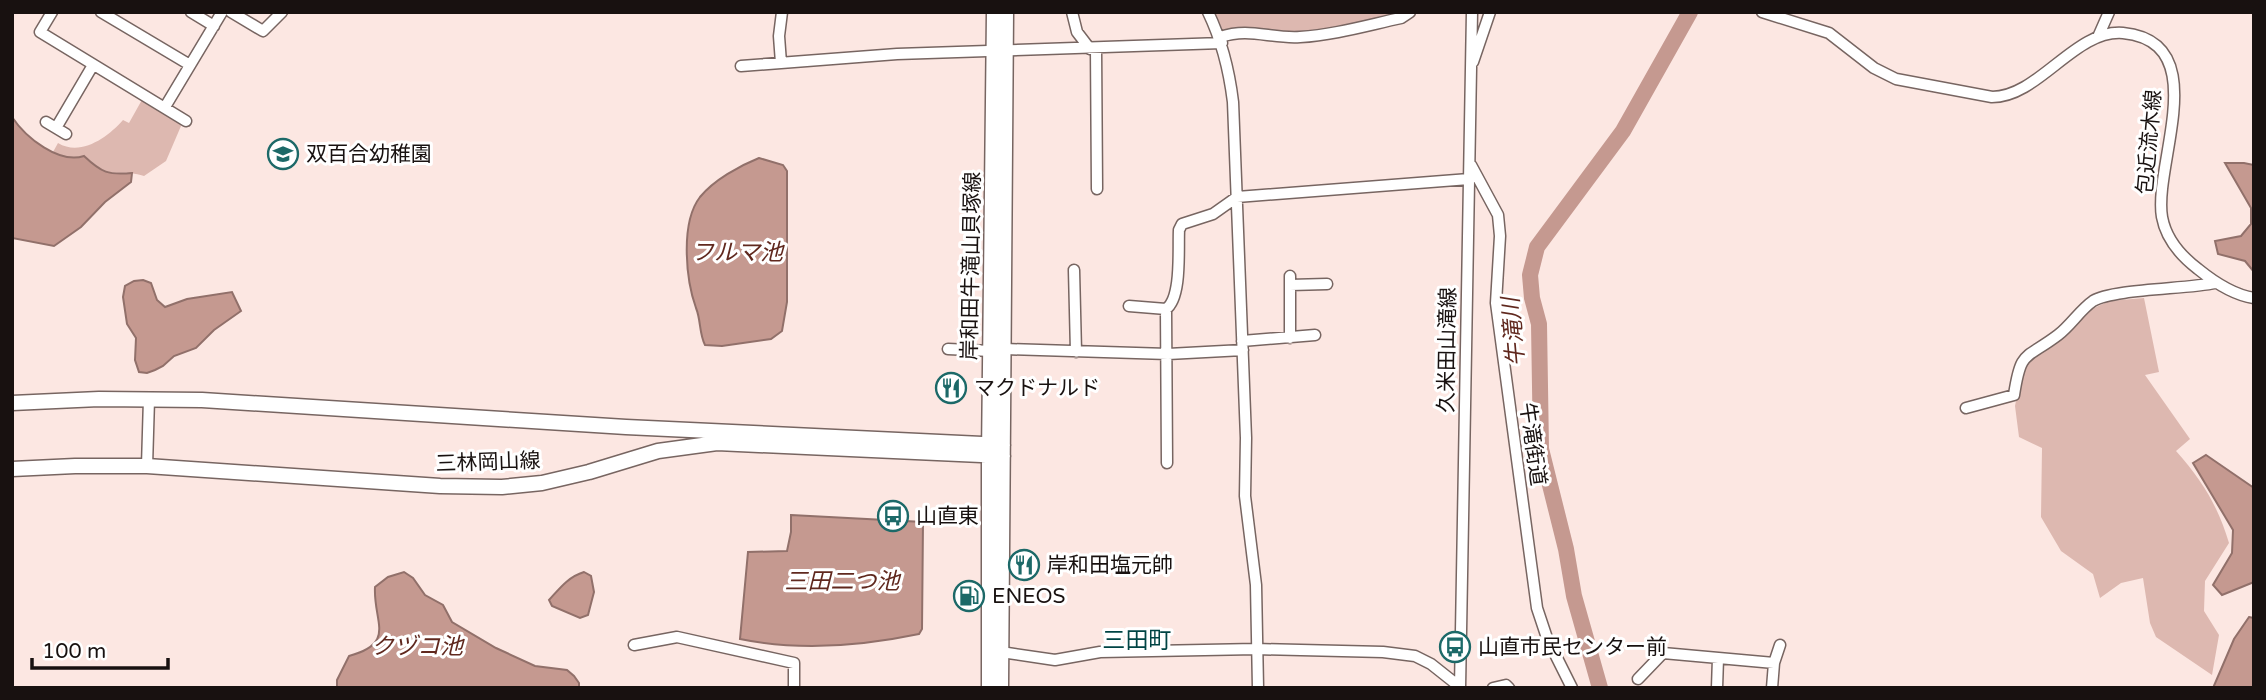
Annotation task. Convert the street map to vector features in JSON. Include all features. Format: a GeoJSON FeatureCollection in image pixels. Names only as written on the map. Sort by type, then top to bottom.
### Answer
{"type":"FeatureCollection","features":[{"type":"Feature","properties":{"kind":"main road","name":"岸和田牛滝山貝塚線"},"geometry":{"type":"LineString","coordinates":[[994,12],[1000,50]]}},
{"type":"Feature","properties":{"kind":"main road","name":"岸和田牛滝山貝塚線"},"geometry":{"type":"LineString","coordinates":[[989,688],[998,350],[1000,50],[1006,12]]}},
{"type":"Feature","properties":{"kind":"main road","name":"三林岡山線"},"geometry":{"type":"LineString","coordinates":[[12,403],[202,400],[996,451]]}},
{"type":"Feature","properties":{"kind":"main road","name":"三林岡山線"},"geometry":{"type":"LineString","coordinates":[[12,469],[147,466],[440,486],[502,487],[542,484],[658,450],[717,443],[996,451]]}},
{"type":"Feature","properties":{"kind":"main road","name":"岸和田牛滝山貝塚線"},"geometry":{"type":"LineString","coordinates":[[996,451],[1001,688]]}},
{"type":"Feature","properties":{"kind":"street"},"geometry":{"type":"LineString","coordinates":[[52,12],[40,32],[186,121]]}},
{"type":"Feature","properties":{"kind":"street"},"geometry":{"type":"LineString","coordinates":[[101,12],[190,65]]}},
{"type":"Feature","properties":{"kind":"street"},"geometry":{"type":"LineString","coordinates":[[191,12],[214,26]]}},
{"type":"Feature","properties":{"kind":"street"},"geometry":{"type":"LineString","coordinates":[[165,107],[222,12]]}},
{"type":"Feature","properties":{"kind":"street"},"geometry":{"type":"LineString","coordinates":[[231,12],[263,31],[282,12]]}},
{"type":"Feature","properties":{"kind":"street"},"geometry":{"type":"LineString","coordinates":[[781,63],[779,36],[782,12]]}},
{"type":"Feature","properties":{"kind":"street"},"geometry":{"type":"LineString","coordinates":[[1073,12],[1077,32],[1093,48],[1097,189]]}},
{"type":"Feature","properties":{"kind":"street"},"geometry":{"type":"LineString","coordinates":[[1208,12],[1221,40],[1230,76],[1237,197],[1247,516],[1256,585],[1255,649],[1258,688]]}},
{"type":"Feature","properties":{"kind":"street"},"geometry":{"type":"LineString","coordinates":[[741,66],[897,54],[1093,48],[1221,40],[1237,31],[1296,37],[1331,34],[1401,18],[1410,12]]}},
{"type":"Feature","properties":{"kind":"street","name":"久米田山滝線"},"geometry":{"type":"LineString","coordinates":[[1460,687],[1472,12]]}},
{"type":"Feature","properties":{"kind":"street"},"geometry":{"type":"LineString","coordinates":[[1471,68],[1490,12]]}},
{"type":"Feature","properties":{"kind":"street"},"geometry":{"type":"LineString","coordinates":[[1762,12],[1829,33],[1874,68],[1896,79],[1992,97],[2003,97],[2018,90],[2098,37],[2109,12]]}},
{"type":"Feature","properties":{"kind":"street","name":"包近流木線"},"geometry":{"type":"LineString","coordinates":[[2098,37],[2122,33],[2146,39],[2164,55],[2176,93],[2165,161],[2162,216],[2169,237],[2184,258],[2215,283],[2254,298]]}},
{"type":"Feature","properties":{"kind":"street"},"geometry":{"type":"LineString","coordinates":[[66,135],[51,125],[93,65]]}},
{"type":"Feature","properties":{"kind":"street","name":"牛滝街道"},"geometry":{"type":"LineString","coordinates":[[1470,162],[1497,215],[1500,236],[1496,303],[1537,608],[1547,638],[1572,688]]}},
{"type":"Feature","properties":{"kind":"street"},"geometry":{"type":"LineString","coordinates":[[1129,306],[1166,310],[1171,307],[1175,296],[1179,230],[1182,224],[1213,214],[1237,197],[1469,179]]}},
{"type":"Feature","properties":{"kind":"street"},"geometry":{"type":"LineString","coordinates":[[1074,270],[1076,352]]}},
{"type":"Feature","properties":{"kind":"street"},"geometry":{"type":"LineString","coordinates":[[1290,338],[1290,280],[1327,284]]}},
{"type":"Feature","properties":{"kind":"street"},"geometry":{"type":"LineString","coordinates":[[1966,408],[2014,395],[2019,366],[2024,358],[2060,334],[2094,300],[2215,283]]}},
{"type":"Feature","properties":{"kind":"street"},"geometry":{"type":"LineString","coordinates":[[1166,310],[1167,463]]}},
{"type":"Feature","properties":{"kind":"street"},"geometry":{"type":"LineString","coordinates":[[948,349],[1168,354],[1315,335]]}},
{"type":"Feature","properties":{"kind":"street"},"geometry":{"type":"LineString","coordinates":[[147,466],[149,399]]}},
{"type":"Feature","properties":{"kind":"street"},"geometry":{"type":"LineString","coordinates":[[634,645],[677,637],[794,663],[794,688]]}},
{"type":"Feature","properties":{"kind":"street"},"geometry":{"type":"LineString","coordinates":[[1772,688],[1774,663],[1780,645]]}},
{"type":"Feature","properties":{"kind":"street"},"geometry":{"type":"LineString","coordinates":[[1001,652],[1055,660],[1100,652],[1255,649],[1383,652],[1415,656],[1431,664],[1460,687]]}},
{"type":"Feature","properties":{"kind":"street"},"geometry":{"type":"LineString","coordinates":[[1638,679],[1663,653],[1774,663]]}},
{"type":"Feature","properties":{"kind":"street"},"geometry":{"type":"LineString","coordinates":[[1717,688],[1718,658]]}},
{"type":"Feature","properties":{"kind":"street"},"geometry":{"type":"LineString","coordinates":[[1493,688],[1506,685],[1509,688]]}},
{"type":"Feature","properties":{"kind":"shaded area"},"geometry":{"type":"Polygon","coordinates":[[[1213,12],[1404,12],[1324,31],[1293,33],[1252,28],[1223,31],[1213,12]]]}},
{"type":"Feature","properties":{"kind":"shaded area"},"geometry":{"type":"Polygon","coordinates":[[[143,98],[179,120],[181,126],[166,161],[144,176],[107,172],[84,156],[68,159],[53,152],[58,143],[76,148],[85,146],[110,133],[123,120],[129,123],[143,98]]]}},
{"type":"Feature","properties":{"kind":"shaded area"},"geometry":{"type":"Polygon","coordinates":[[[2144,298],[2159,372],[2145,375],[2190,439],[2176,451],[2208,494],[2229,543],[2205,581],[2204,611],[2219,635],[2212,675],[2156,637],[2150,623],[2143,578],[2121,583],[2100,598],[2093,574],[2061,551],[2041,517],[2042,448],[2019,437],[2015,406],[2022,369],[2030,358],[2061,339],[2092,309],[2109,301],[2144,298]]]}},
{"type":"Feature","properties":{"kind":"water"},"geometry":{"type":"Polygon","coordinates":[[[12,117],[34,141],[54,153],[84,156],[106,172],[132,173],[131,182],[105,202],[81,227],[54,246],[12,238],[12,117]]]}},
{"type":"Feature","properties":{"kind":"water","name":"フルマ池"},"geometry":{"type":"Polygon","coordinates":[[[759,158],[783,165],[787,171],[787,302],[782,331],[771,339],[722,346],[705,345],[692,296],[688,267],[687,236],[690,221],[700,197],[712,185],[759,158]]]}},
{"type":"Feature","properties":{"kind":"water"},"geometry":{"type":"Polygon","coordinates":[[[2225,163],[2254,165],[2254,272],[2245,261],[2218,254],[2215,241],[2241,236],[2251,224],[2251,208],[2225,163]]]}},
{"type":"Feature","properties":{"kind":"water"},"geometry":{"type":"Polygon","coordinates":[[[143,280],[151,283],[157,300],[165,307],[187,299],[232,292],[241,311],[214,330],[196,348],[174,356],[155,370],[139,372],[135,360],[136,338],[127,324],[123,297],[125,286],[143,280]]]}},
{"type":"Feature","properties":{"kind":"water"},"geometry":{"type":"Polygon","coordinates":[[[2206,455],[2254,488],[2254,582],[2222,595],[2213,585],[2232,553],[2233,530],[2193,463],[2206,455]]]}},
{"type":"Feature","properties":{"kind":"water","name":"三田二つ池"},"geometry":{"type":"Polygon","coordinates":[[[791,515],[923,522],[922,629],[919,634],[830,646],[784,645],[740,639],[748,552],[787,551],[791,515]]]}},
{"type":"Feature","properties":{"kind":"water","name":"クヅコ池"},"geometry":{"type":"Polygon","coordinates":[[[404,572],[413,578],[425,595],[443,605],[452,622],[496,648],[535,666],[567,670],[579,683],[579,688],[337,688],[337,680],[349,656],[364,651],[378,638],[375,587],[388,577],[404,572]]]}},
{"type":"Feature","properties":{"kind":"water"},"geometry":{"type":"Polygon","coordinates":[[[584,572],[591,576],[594,592],[588,615],[580,618],[552,606],[549,600],[561,587],[584,572]]]}},
{"type":"Feature","properties":{"kind":"water"},"geometry":{"type":"Polygon","coordinates":[[[2249,617],[2254,618],[2254,688],[2213,688],[2234,639],[2249,617]]]}},
{"type":"Feature","properties":{"kind":"waterway","name":"牛滝川"},"geometry":{"type":"LineString","coordinates":[[1600,688],[1574,596],[1566,549],[1541,449],[1539,324],[1532,298],[1530,275],[1537,247],[1623,131],[1690,12]]}},
{"type":"Feature","properties":{"kind":"place","name":"双百合幼稚園"},"geometry":{"type":"Point","coordinates":[283,154]}},
{"type":"Feature","properties":{"kind":"place","name":"マクドナルド"},"geometry":{"type":"Point","coordinates":[951,388]}},
{"type":"Feature","properties":{"kind":"place","name":"山直東"},"geometry":{"type":"Point","coordinates":[893,516]}},
{"type":"Feature","properties":{"kind":"place","name":"岸和田塩元帥"},"geometry":{"type":"Point","coordinates":[1024,565]}},
{"type":"Feature","properties":{"kind":"place","name":"ENEOS"},"geometry":{"type":"Point","coordinates":[969,596]}},
{"type":"Feature","properties":{"kind":"place","name":"山直市民センター前"},"geometry":{"type":"Point","coordinates":[1455,647]}},
{"type":"Feature","properties":{"kind":"district","name":"三田町"},"geometry":{"type":"Point","coordinates":[1137,640]}}]}
